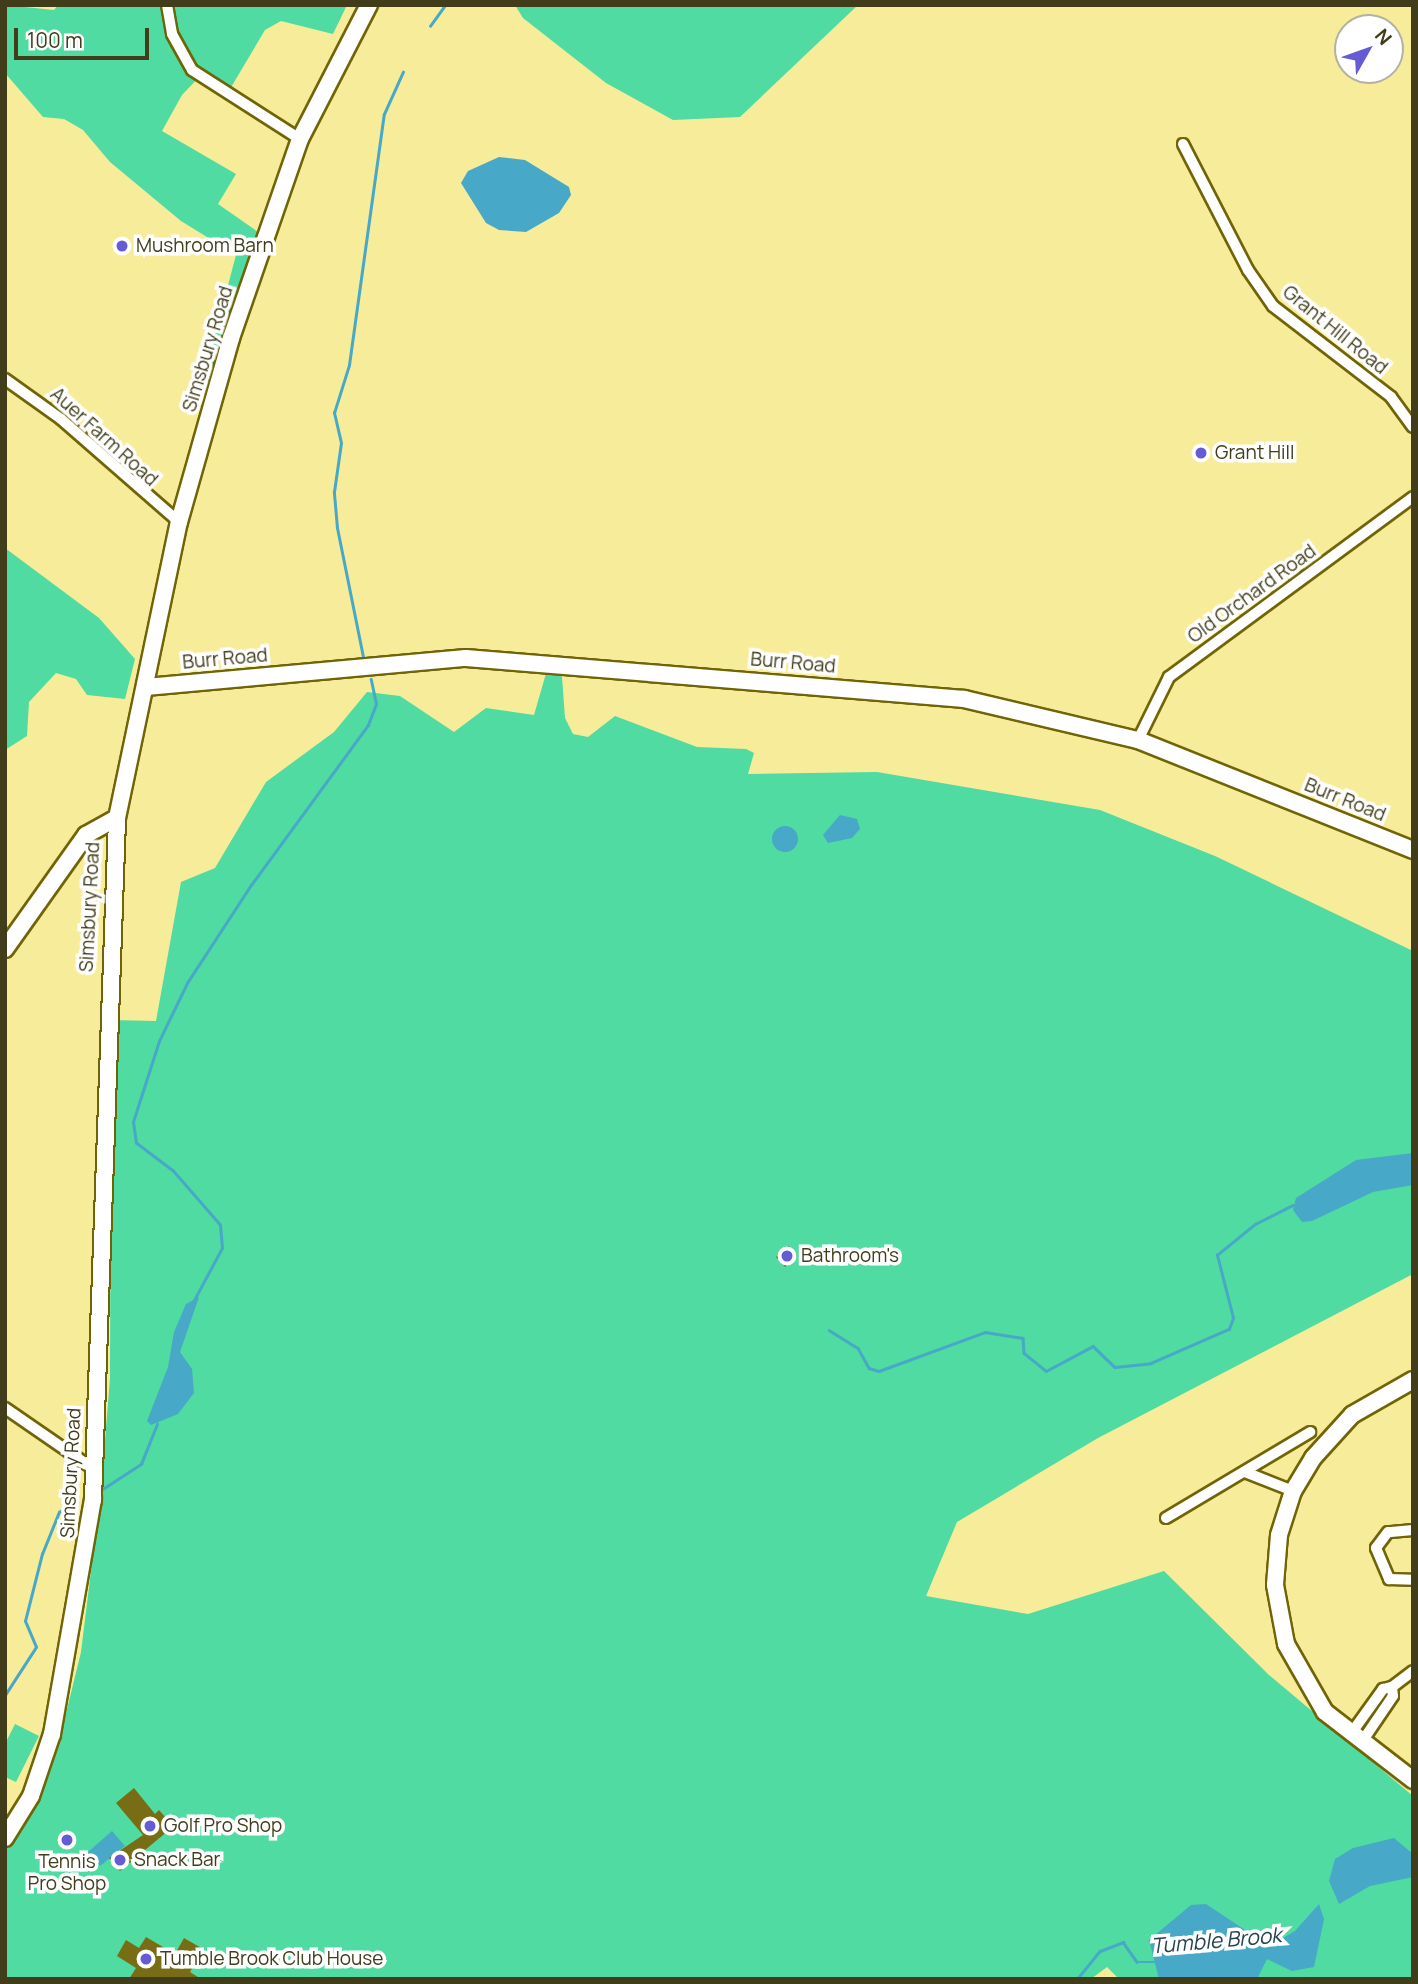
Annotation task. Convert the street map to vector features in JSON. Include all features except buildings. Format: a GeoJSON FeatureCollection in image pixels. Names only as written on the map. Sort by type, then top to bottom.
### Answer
{"type":"FeatureCollection","features":[{"type":"Feature","properties":{"kind":"main road","name":"Simsbury Road"},"geometry":{"type":"LineString","coordinates":[[5,1838],[35,1786],[55,1721],[87,1552],[95,1470],[117,818],[179,522],[231,338],[300,139],[369,5]]}},
{"type":"Feature","properties":{"kind":"main road","name":"Burr Road"},"geometry":{"type":"LineString","coordinates":[[146,687],[466,658],[964,699],[1138,740],[1413,850]]}},
{"type":"Feature","properties":{"kind":"main road"},"geometry":{"type":"LineString","coordinates":[[5,949],[79,850],[86,835],[117,818]]}},
{"type":"Feature","properties":{"kind":"main road"},"geometry":{"type":"LineString","coordinates":[[79,850],[115,838]]}},
{"type":"Feature","properties":{"kind":"main road"},"geometry":{"type":"LineString","coordinates":[[1413,1380],[1352,1415],[1313,1458],[1293,1492],[1279,1535],[1279,1615],[1303,1679],[1325,1712],[1355,1739],[1413,1780]]}},
{"type":"Feature","properties":{"kind":"street"},"geometry":{"type":"LineString","coordinates":[[167,5],[172,34],[192,70],[300,139]]}},
{"type":"Feature","properties":{"kind":"street","name":"Grant Hill Road"},"geometry":{"type":"LineString","coordinates":[[1183,144],[1248,270],[1273,306],[1391,397],[1413,427]]}},
{"type":"Feature","properties":{"kind":"street","name":"Auer Farm Road"},"geometry":{"type":"LineString","coordinates":[[5,379],[61,419],[179,522]]}},
{"type":"Feature","properties":{"kind":"street","name":"Old Orchard Road"},"geometry":{"type":"LineString","coordinates":[[1138,740],[1169,677],[1413,497]]}},
{"type":"Feature","properties":{"kind":"street"},"geometry":{"type":"LineString","coordinates":[[5,1408],[95,1470]]}},
{"type":"Feature","properties":{"kind":"street"},"geometry":{"type":"LineString","coordinates":[[1166,1518],[1310,1432]]}},
{"type":"Feature","properties":{"kind":"street"},"geometry":{"type":"LineString","coordinates":[[1245,1472],[1293,1492]]}},
{"type":"Feature","properties":{"kind":"street"},"geometry":{"type":"LineString","coordinates":[[1413,1530],[1388,1532],[1376,1548],[1389,1578],[1413,1580]]}},
{"type":"Feature","properties":{"kind":"street"},"geometry":{"type":"LineString","coordinates":[[1355,1739],[1383,1689],[1392,1687],[1413,1671]]}},
{"type":"Feature","properties":{"kind":"green space"},"geometry":{"type":"Polygon","coordinates":[[[5,5],[54,10],[58,5],[347,5],[333,34],[281,21],[265,30],[230,89],[202,74],[182,95],[162,131],[236,174],[218,204],[258,232],[213,371],[208,361],[236,255],[181,221],[110,162],[83,130],[64,119],[43,117],[5,73],[5,5]]]}},
{"type":"Feature","properties":{"kind":"green space"},"geometry":{"type":"Polygon","coordinates":[[[515,5],[858,5],[740,117],[673,120],[606,83],[523,18],[515,5]]]}},
{"type":"Feature","properties":{"kind":"green space"},"geometry":{"type":"Polygon","coordinates":[[[5,548],[99,618],[135,659],[125,699],[87,695],[76,679],[56,673],[29,702],[27,736],[5,750],[5,548]]]}},
{"type":"Feature","properties":{"kind":"green space"},"geometry":{"type":"Polygon","coordinates":[[[549,663],[561,663],[565,718],[573,734],[588,737],[615,716],[697,747],[746,749],[754,753],[748,774],[877,772],[1100,810],[1215,856],[1413,951],[1413,1274],[1098,1438],[957,1522],[926,1596],[1028,1614],[1164,1571],[1269,1675],[1413,1796],[1413,1979],[1119,1979],[1107,1967],[1091,1979],[5,1979],[5,1852],[57,1750],[81,1652],[101,1490],[110,1378],[111,1020],[156,1021],[181,882],[215,868],[266,782],[334,732],[367,692],[400,696],[454,732],[486,708],[534,715],[549,663]]]}},
{"type":"Feature","properties":{"kind":"green space"},"geometry":{"type":"Polygon","coordinates":[[[15,1724],[39,1736],[16,1782],[5,1777],[5,1744],[15,1724]]]}},
{"type":"Feature","properties":{"kind":"water"},"geometry":{"type":"Polygon","coordinates":[[[499,157],[525,160],[569,187],[571,195],[559,213],[526,232],[499,230],[486,223],[461,183],[468,171],[499,157]]]}},
{"type":"Feature","properties":{"kind":"water"},"geometry":{"type":"Polygon","coordinates":[[[840,815],[857,819],[860,829],[852,838],[828,843],[823,835],[840,815]]]}},
{"type":"Feature","properties":{"kind":"water"},"geometry":{"type":"Polygon","coordinates":[[[785,826],[794,830],[798,839],[794,848],[785,852],[776,848],[772,839],[776,830],[785,826]]]}},
{"type":"Feature","properties":{"kind":"water"},"geometry":{"type":"Polygon","coordinates":[[[1413,1153],[1413,1185],[1373,1192],[1312,1221],[1302,1222],[1293,1210],[1296,1198],[1356,1160],[1413,1153]]]}},
{"type":"Feature","properties":{"kind":"water"},"geometry":{"type":"Polygon","coordinates":[[[199,1297],[180,1352],[192,1369],[194,1393],[178,1414],[151,1425],[147,1421],[168,1367],[174,1332],[186,1304],[199,1297]]]}},
{"type":"Feature","properties":{"kind":"water"},"geometry":{"type":"Polygon","coordinates":[[[112,1831],[125,1846],[100,1866],[88,1852],[112,1831]]]}},
{"type":"Feature","properties":{"kind":"water"},"geometry":{"type":"Polygon","coordinates":[[[1394,1838],[1413,1854],[1413,1877],[1370,1886],[1339,1904],[1329,1881],[1335,1859],[1353,1848],[1394,1838]]]}},
{"type":"Feature","properties":{"kind":"water"},"geometry":{"type":"Polygon","coordinates":[[[1206,1904],[1269,1946],[1295,1931],[1319,1904],[1324,1919],[1314,1967],[1292,1971],[1267,1959],[1257,1979],[1159,1979],[1149,1940],[1191,1905],[1206,1904]]]}},
{"type":"Feature","properties":{"kind":"waterway"},"geometry":{"type":"LineString","coordinates":[[430,26],[445,5]]}},
{"type":"Feature","properties":{"kind":"waterway"},"geometry":{"type":"LineString","coordinates":[[363,657],[337,528],[334,492],[341,443],[334,413],[349,365],[384,114],[403,72]]}},
{"type":"Feature","properties":{"kind":"waterway"},"geometry":{"type":"LineString","coordinates":[[193,1302],[222,1248],[220,1225],[173,1171],[136,1143],[133,1122],[159,1041],[187,983],[251,885],[368,725],[376,704],[371,680]]}},
{"type":"Feature","properties":{"kind":"waterway"},"geometry":{"type":"LineString","coordinates":[[829,1330],[858,1348],[869,1368],[879,1371],[985,1332],[1023,1338],[1024,1353],[1046,1371],[1093,1346],[1115,1367],[1151,1363],[1229,1329],[1233,1318],[1217,1255],[1255,1224],[1293,1205]]}},
{"type":"Feature","properties":{"kind":"waterway"},"geometry":{"type":"LineString","coordinates":[[101,1490],[141,1464],[157,1424]]}},
{"type":"Feature","properties":{"kind":"waterway"},"geometry":{"type":"LineString","coordinates":[[5,1695],[36,1647],[25,1621],[42,1554],[59,1512],[77,1499]]}},
{"type":"Feature","properties":{"kind":"waterway","name":"Tumble Brook"},"geometry":{"type":"LineString","coordinates":[[1077,1979],[1100,1951],[1123,1942],[1137,1962],[1154,1962]]}},
{"type":"Feature","properties":{"kind":"place","name":"Mushroom Barn"},"geometry":{"type":"Point","coordinates":[122,246]}},
{"type":"Feature","properties":{"kind":"place","name":"Grant Hill"},"geometry":{"type":"Point","coordinates":[1201,453]}},
{"type":"Feature","properties":{"kind":"place","name":"Bathroom's"},"geometry":{"type":"Point","coordinates":[787,1256]}},
{"type":"Feature","properties":{"kind":"place","name":"Golf Pro Shop"},"geometry":{"type":"Point","coordinates":[150,1826]}},
{"type":"Feature","properties":{"kind":"place","name":"Tennis Pro Shop"},"geometry":{"type":"Point","coordinates":[67,1840]}},
{"type":"Feature","properties":{"kind":"place","name":"Snack Bar"},"geometry":{"type":"Point","coordinates":[120,1860]}},
{"type":"Feature","properties":{"kind":"place","name":"Tumble Brook Club House"},"geometry":{"type":"Point","coordinates":[146,1959]}}]}
